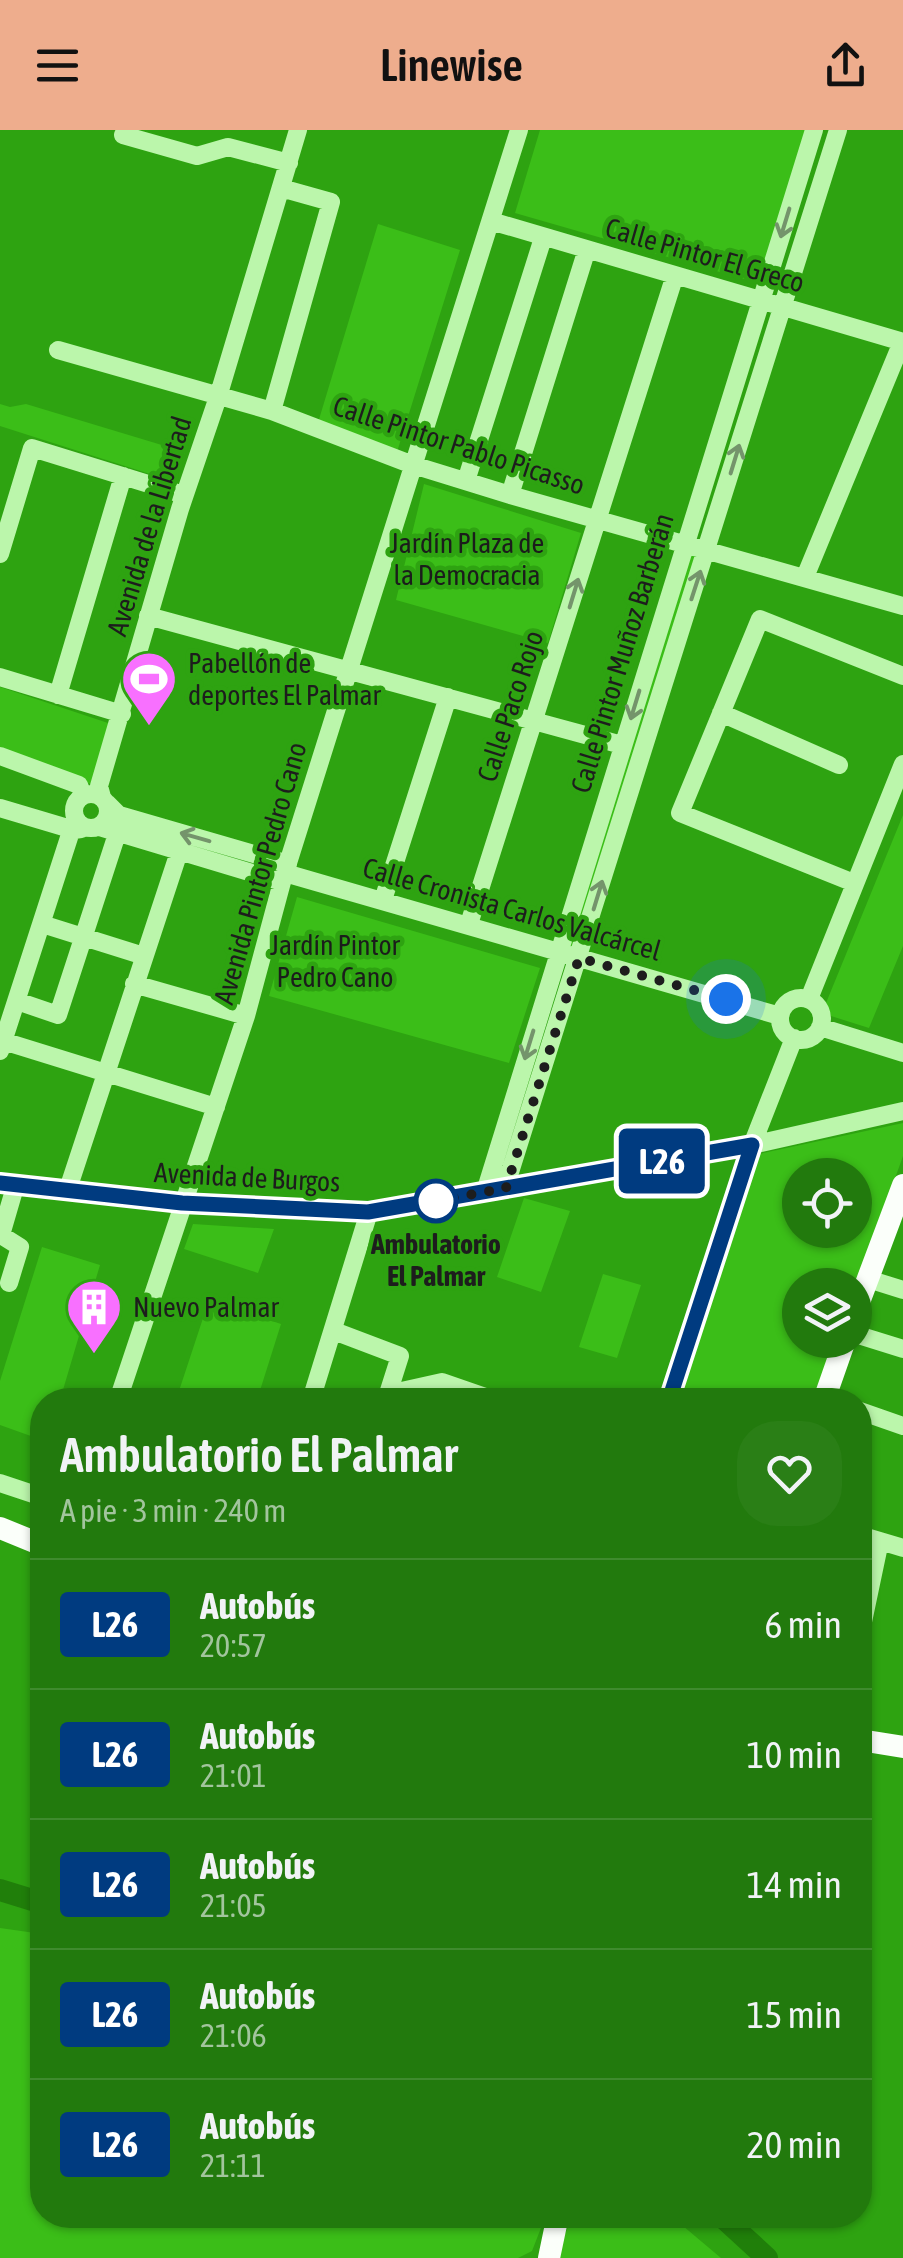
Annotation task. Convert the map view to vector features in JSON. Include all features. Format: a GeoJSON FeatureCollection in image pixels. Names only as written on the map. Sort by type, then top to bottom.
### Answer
{"type":"FeatureCollection","features":[{"type":"Feature","properties":{"kind":"main road"},"geometry":{"type":"LineString","coordinates":[[872,1269],[899,1210],[903,1186]]}},
{"type":"Feature","properties":{"kind":"main road"},"geometry":{"type":"LineString","coordinates":[[829,1388],[839,1358]]}},
{"type":"Feature","properties":{"kind":"main road"},"geometry":{"type":"LineString","coordinates":[[0,1528],[30,1540]]}},
{"type":"Feature","properties":{"kind":"main road"},"geometry":{"type":"LineString","coordinates":[[872,1744],[903,1747]]}},
{"type":"Feature","properties":{"kind":"main road"},"geometry":{"type":"LineString","coordinates":[[536,2258],[553,2228]]}},
{"type":"Feature","properties":{"kind":"main road"},"geometry":{"type":"LineString","coordinates":[[549,2258],[555,2228]]}},
{"type":"Feature","properties":{"kind":"street","name":"Avenida de la Libertad"},"geometry":{"type":"LineString","coordinates":[[96,795],[298,130]]}},
{"type":"Feature","properties":{"kind":"street","name":"Avenida Pintor Pedro Cano"},"geometry":{"type":"LineString","coordinates":[[122,1388],[246,1016],[285,873],[519,130]]}},
{"type":"Feature","properties":{"kind":"street","name":"Calle Pintor Muñoz Barberán"},"geometry":{"type":"LineString","coordinates":[[485,1192],[814,130]]}},
{"type":"Feature","properties":{"kind":"street","name":"Calle Pintor Muñoz Barberán"},"geometry":{"type":"LineString","coordinates":[[506,1188],[838,130]]}},
{"type":"Feature","properties":{"kind":"street"},"geometry":{"type":"LineString","coordinates":[[122,135],[197,156],[228,147],[289,162]]}},
{"type":"Feature","properties":{"kind":"street"},"geometry":{"type":"LineString","coordinates":[[272,411],[331,202],[281,188]]}},
{"type":"Feature","properties":{"kind":"street","name":"Calle Pintor El Greco"},"geometry":{"type":"LineString","coordinates":[[490,220],[903,342]]}},
{"type":"Feature","properties":{"kind":"street"},"geometry":{"type":"LineString","coordinates":[[466,481],[543,238]]}},
{"type":"Feature","properties":{"kind":"street"},"geometry":{"type":"LineString","coordinates":[[510,494],[587,249]]}},
{"type":"Feature","properties":{"kind":"street","name":"Calle Paco Rojo"},"geometry":{"type":"LineString","coordinates":[[470,924],[675,275]]}},
{"type":"Feature","properties":{"kind":"street"},"geometry":{"type":"LineString","coordinates":[[805,577],[903,342]]}},
{"type":"Feature","properties":{"kind":"street","name":"Calle Pintor Pablo Picasso"},"geometry":{"type":"LineString","coordinates":[[58,350],[272,411],[466,481],[903,606]]}},
{"type":"Feature","properties":{"kind":"street"},"geometry":{"type":"LineString","coordinates":[[0,554],[32,448],[184,495]]}},
{"type":"Feature","properties":{"kind":"street"},"geometry":{"type":"LineString","coordinates":[[58,695],[123,476]]}},
{"type":"Feature","properties":{"kind":"street"},"geometry":{"type":"LineString","coordinates":[[148,616],[622,745]]}},
{"type":"Feature","properties":{"kind":"street"},"geometry":{"type":"LineString","coordinates":[[854,883],[680,813],[760,620],[903,676]]}},
{"type":"Feature","properties":{"kind":"street"},"geometry":{"type":"LineString","coordinates":[[0,677],[122,714]]}},
{"type":"Feature","properties":{"kind":"street"},"geometry":{"type":"LineString","coordinates":[[383,900],[448,697]]}},
{"type":"Feature","properties":{"kind":"street"},"geometry":{"type":"LineString","coordinates":[[721,714],[839,765]]}},
{"type":"Feature","properties":{"kind":"street","name":"Calle Cronista Carlos Valcárcel"},"geometry":{"type":"LineString","coordinates":[[0,756],[79,784],[119,815],[285,873],[780,1016]]}},
{"type":"Feature","properties":{"kind":"street"},"geometry":{"type":"LineString","coordinates":[[809,999],[903,764]]}},
{"type":"Feature","properties":{"kind":"street"},"geometry":{"type":"LineString","coordinates":[[84,826],[74,806],[96,795],[108,816],[84,826],[11,1004],[2,1046],[106,1072],[216,1107]]}},
{"type":"Feature","properties":{"kind":"street","name":"Calle Cronista Carlos Valcárcel"},"geometry":{"type":"LineString","coordinates":[[0,808],[179,852],[285,873]]}},
{"type":"Feature","properties":{"kind":"street"},"geometry":{"type":"LineString","coordinates":[[11,1004],[58,1014],[118,834]]}},
{"type":"Feature","properties":{"kind":"street"},"geometry":{"type":"LineString","coordinates":[[67,1192],[179,852]]}},
{"type":"Feature","properties":{"kind":"street"},"geometry":{"type":"LineString","coordinates":[[42,924],[144,956]]}},
{"type":"Feature","properties":{"kind":"street"},"geometry":{"type":"LineString","coordinates":[[134,984],[246,1016]]}},
{"type":"Feature","properties":{"kind":"street"},"geometry":{"type":"LineString","coordinates":[[809,999],[820,1011],[820,1027],[809,1038],[794,1038],[783,1030],[780,1016],[790,1000],[809,999]]}},
{"type":"Feature","properties":{"kind":"street"},"geometry":{"type":"LineString","coordinates":[[820,1027],[903,1053]]}},
{"type":"Feature","properties":{"kind":"street"},"geometry":{"type":"LineString","coordinates":[[673,1388],[752,1145],[794,1038]]}},
{"type":"Feature","properties":{"kind":"street","name":"Avenida de Burgos"},"geometry":{"type":"LineString","coordinates":[[7,1185],[182,1203],[368,1212],[752,1145],[902,1110]]}},
{"type":"Feature","properties":{"kind":"street"},"geometry":{"type":"LineString","coordinates":[[7,1185],[8,1214],[1,1236],[20,1247],[9,1283]]}},
{"type":"Feature","properties":{"kind":"street"},"geometry":{"type":"LineString","coordinates":[[315,1388],[368,1212]]}},
{"type":"Feature","properties":{"kind":"street"},"geometry":{"type":"LineString","coordinates":[[8,1214],[28,1220]]}},
{"type":"Feature","properties":{"kind":"street"},"geometry":{"type":"LineString","coordinates":[[872,1279],[903,1290]]}},
{"type":"Feature","properties":{"kind":"street"},"geometry":{"type":"LineString","coordinates":[[334,1331],[400,1356],[390,1388]]}},
{"type":"Feature","properties":{"kind":"street"},"geometry":{"type":"LineString","coordinates":[[872,1339],[903,1349]]}},
{"type":"Feature","properties":{"kind":"street"},"geometry":{"type":"LineString","coordinates":[[420,1388],[442,1382],[459,1388]]}},
{"type":"Feature","properties":{"kind":"street"},"geometry":{"type":"LineString","coordinates":[[872,1415],[903,1426]]}},
{"type":"Feature","properties":{"kind":"street"},"geometry":{"type":"LineString","coordinates":[[0,1483],[30,1493]]}},
{"type":"Feature","properties":{"kind":"street"},"geometry":{"type":"LineString","coordinates":[[872,1539],[903,1548]]}},
{"type":"Feature","properties":{"kind":"street"},"geometry":{"type":"LineString","coordinates":[[872,1579],[880,1541]]}},
{"type":"Feature","properties":{"kind":"green space"},"geometry":{"type":"Polygon","coordinates":[[[540,130],[806,130],[758,283],[515,213],[540,130]]]}},
{"type":"Feature","properties":{"kind":"green space"},"geometry":{"type":"Polygon","coordinates":[[[378,224],[460,250],[397,452],[317,426],[378,224]]]}},
{"type":"Feature","properties":{"kind":"green space"},"geometry":{"type":"Polygon","coordinates":[[[0,404],[26,404],[185,452],[175,482],[0,426],[0,404]]]}},
{"type":"Feature","properties":{"kind":"green space","name":"Jardín Plaza de la Democracia"},"geometry":{"type":"Polygon","coordinates":[[[424,484],[581,533],[548,643],[396,600],[424,484]]]}},
{"type":"Feature","properties":{"kind":"green space"},"geometry":{"type":"Polygon","coordinates":[[[687,554],[697,557],[572,952],[565,950],[687,554]]]}},
{"type":"Feature","properties":{"kind":"green space"},"geometry":{"type":"Polygon","coordinates":[[[0,687],[111,724],[93,785],[0,750],[0,687]]]}},
{"type":"Feature","properties":{"kind":"green space"},"geometry":{"type":"Polygon","coordinates":[[[903,815],[903,946],[869,1028],[831,1016],[826,1003],[903,815]]]}},
{"type":"Feature","properties":{"kind":"green space","name":"Jardín Pintor Pedro Cano"},"geometry":{"type":"Polygon","coordinates":[[[297,897],[540,968],[509,1063],[269,996],[297,897]]]}},
{"type":"Feature","properties":{"kind":"green space"},"geometry":{"type":"Polygon","coordinates":[[[903,1123],[903,1156],[872,1243],[872,1158],[782,1158],[782,1248],[870,1248],[863,1268],[782,1268],[782,1358],[830,1358],[819,1388],[684,1388],[759,1154],[903,1123]]]}},
{"type":"Feature","properties":{"kind":"green space"},"geometry":{"type":"Polygon","coordinates":[[[524,1198],[570,1211],[541,1292],[497,1277],[524,1198]]]}},
{"type":"Feature","properties":{"kind":"green space"},"geometry":{"type":"Polygon","coordinates":[[[193,1224],[274,1229],[258,1273],[184,1249],[193,1224]]]}},
{"type":"Feature","properties":{"kind":"green space"},"geometry":{"type":"Polygon","coordinates":[[[42,1247],[100,1265],[64,1388],[30,1388],[30,1436],[0,1425],[0,1381],[42,1247]]]}},
{"type":"Feature","properties":{"kind":"green space"},"geometry":{"type":"Polygon","coordinates":[[[603,1274],[641,1285],[617,1358],[579,1347],[603,1274]]]}},
{"type":"Feature","properties":{"kind":"green space"},"geometry":{"type":"Polygon","coordinates":[[[209,1300],[281,1324],[261,1388],[180,1388],[209,1300]]]}},
{"type":"Feature","properties":{"kind":"green space"},"geometry":{"type":"Polygon","coordinates":[[[0,1928],[30,1932],[30,2228],[541,2228],[532,2251],[518,2258],[0,2258],[0,1928]]]}},
{"type":"Feature","properties":{"kind":"green space"},"geometry":{"type":"Polygon","coordinates":[[[568,2228],[685,2228],[721,2258],[560,2258],[558,2251],[568,2228]]]}},
{"type":"Feature","properties":{"kind":"waterway"},"geometry":{"type":"LineString","coordinates":[[0,1890],[30,1899]]}},
{"type":"Feature","properties":{"kind":"waterway"},"geometry":{"type":"LineString","coordinates":[[734,2228],[767,2258]]}},
{"type":"Feature","properties":{"kind":"bus line","name":"L26"},"geometry":{"type":"LineString","coordinates":[[0,1183],[182,1203],[368,1212],[752,1145],[673,1388]]}},
{"type":"Feature","properties":{"kind":"place","name":"Pabellón de deportes El Palmar"},"geometry":{"type":"Point","coordinates":[149,728]}},
{"type":"Feature","properties":{"kind":"place","name":"Ambulatorio El Palmar"},"geometry":{"type":"Point","coordinates":[436,1201]}},
{"type":"Feature","properties":{"kind":"place","name":"Nuevo Palmar"},"geometry":{"type":"Point","coordinates":[94,1356]}},
{"type":"Feature","properties":{"kind":"route"},"geometry":{"type":"LineString","coordinates":[[436,1201],[506,1188],[579,958],[726,999]]}}]}
